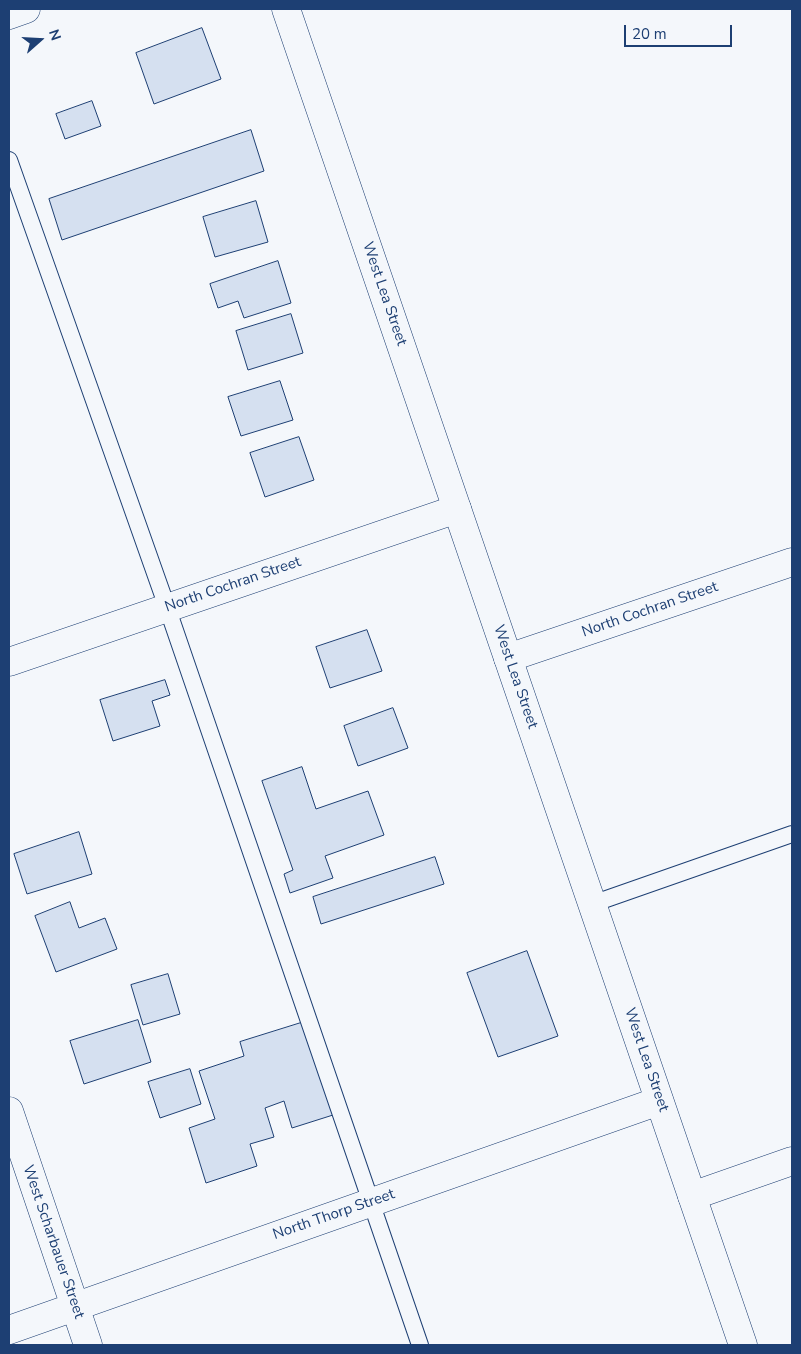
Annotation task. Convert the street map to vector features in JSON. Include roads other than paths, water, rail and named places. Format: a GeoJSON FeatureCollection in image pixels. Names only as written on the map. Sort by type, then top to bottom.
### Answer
{"type":"FeatureCollection","features":[{"type":"Feature","properties":{"kind":"street"},"geometry":{"type":"LineString","coordinates":[[9,15],[26,9]]}},
{"type":"Feature","properties":{"kind":"street","name":"West Lea Street"},"geometry":{"type":"LineString","coordinates":[[286,9],[743,1345]]}},
{"type":"Feature","properties":{"kind":"street","name":"North Cochran Street"},"geometry":{"type":"LineString","coordinates":[[9,662],[457,509]]}},
{"type":"Feature","properties":{"kind":"street","name":"North Cochran Street"},"geometry":{"type":"LineString","coordinates":[[508,658],[792,562]]}},
{"type":"Feature","properties":{"kind":"street","name":"North Thorp Street"},"geometry":{"type":"LineString","coordinates":[[9,1330],[660,1100]]}},
{"type":"Feature","properties":{"kind":"street","name":"West Scharbauer Street"},"geometry":{"type":"LineString","coordinates":[[9,1111],[88,1345]]}},
{"type":"Feature","properties":{"kind":"street"},"geometry":{"type":"LineString","coordinates":[[692,1196],[792,1161]]}},
{"type":"Feature","properties":{"kind":"lane"},"geometry":{"type":"LineString","coordinates":[[9,160],[167,607],[420,1345]]}},
{"type":"Feature","properties":{"kind":"lane"},"geometry":{"type":"LineString","coordinates":[[592,904],[792,834]]}}]}
